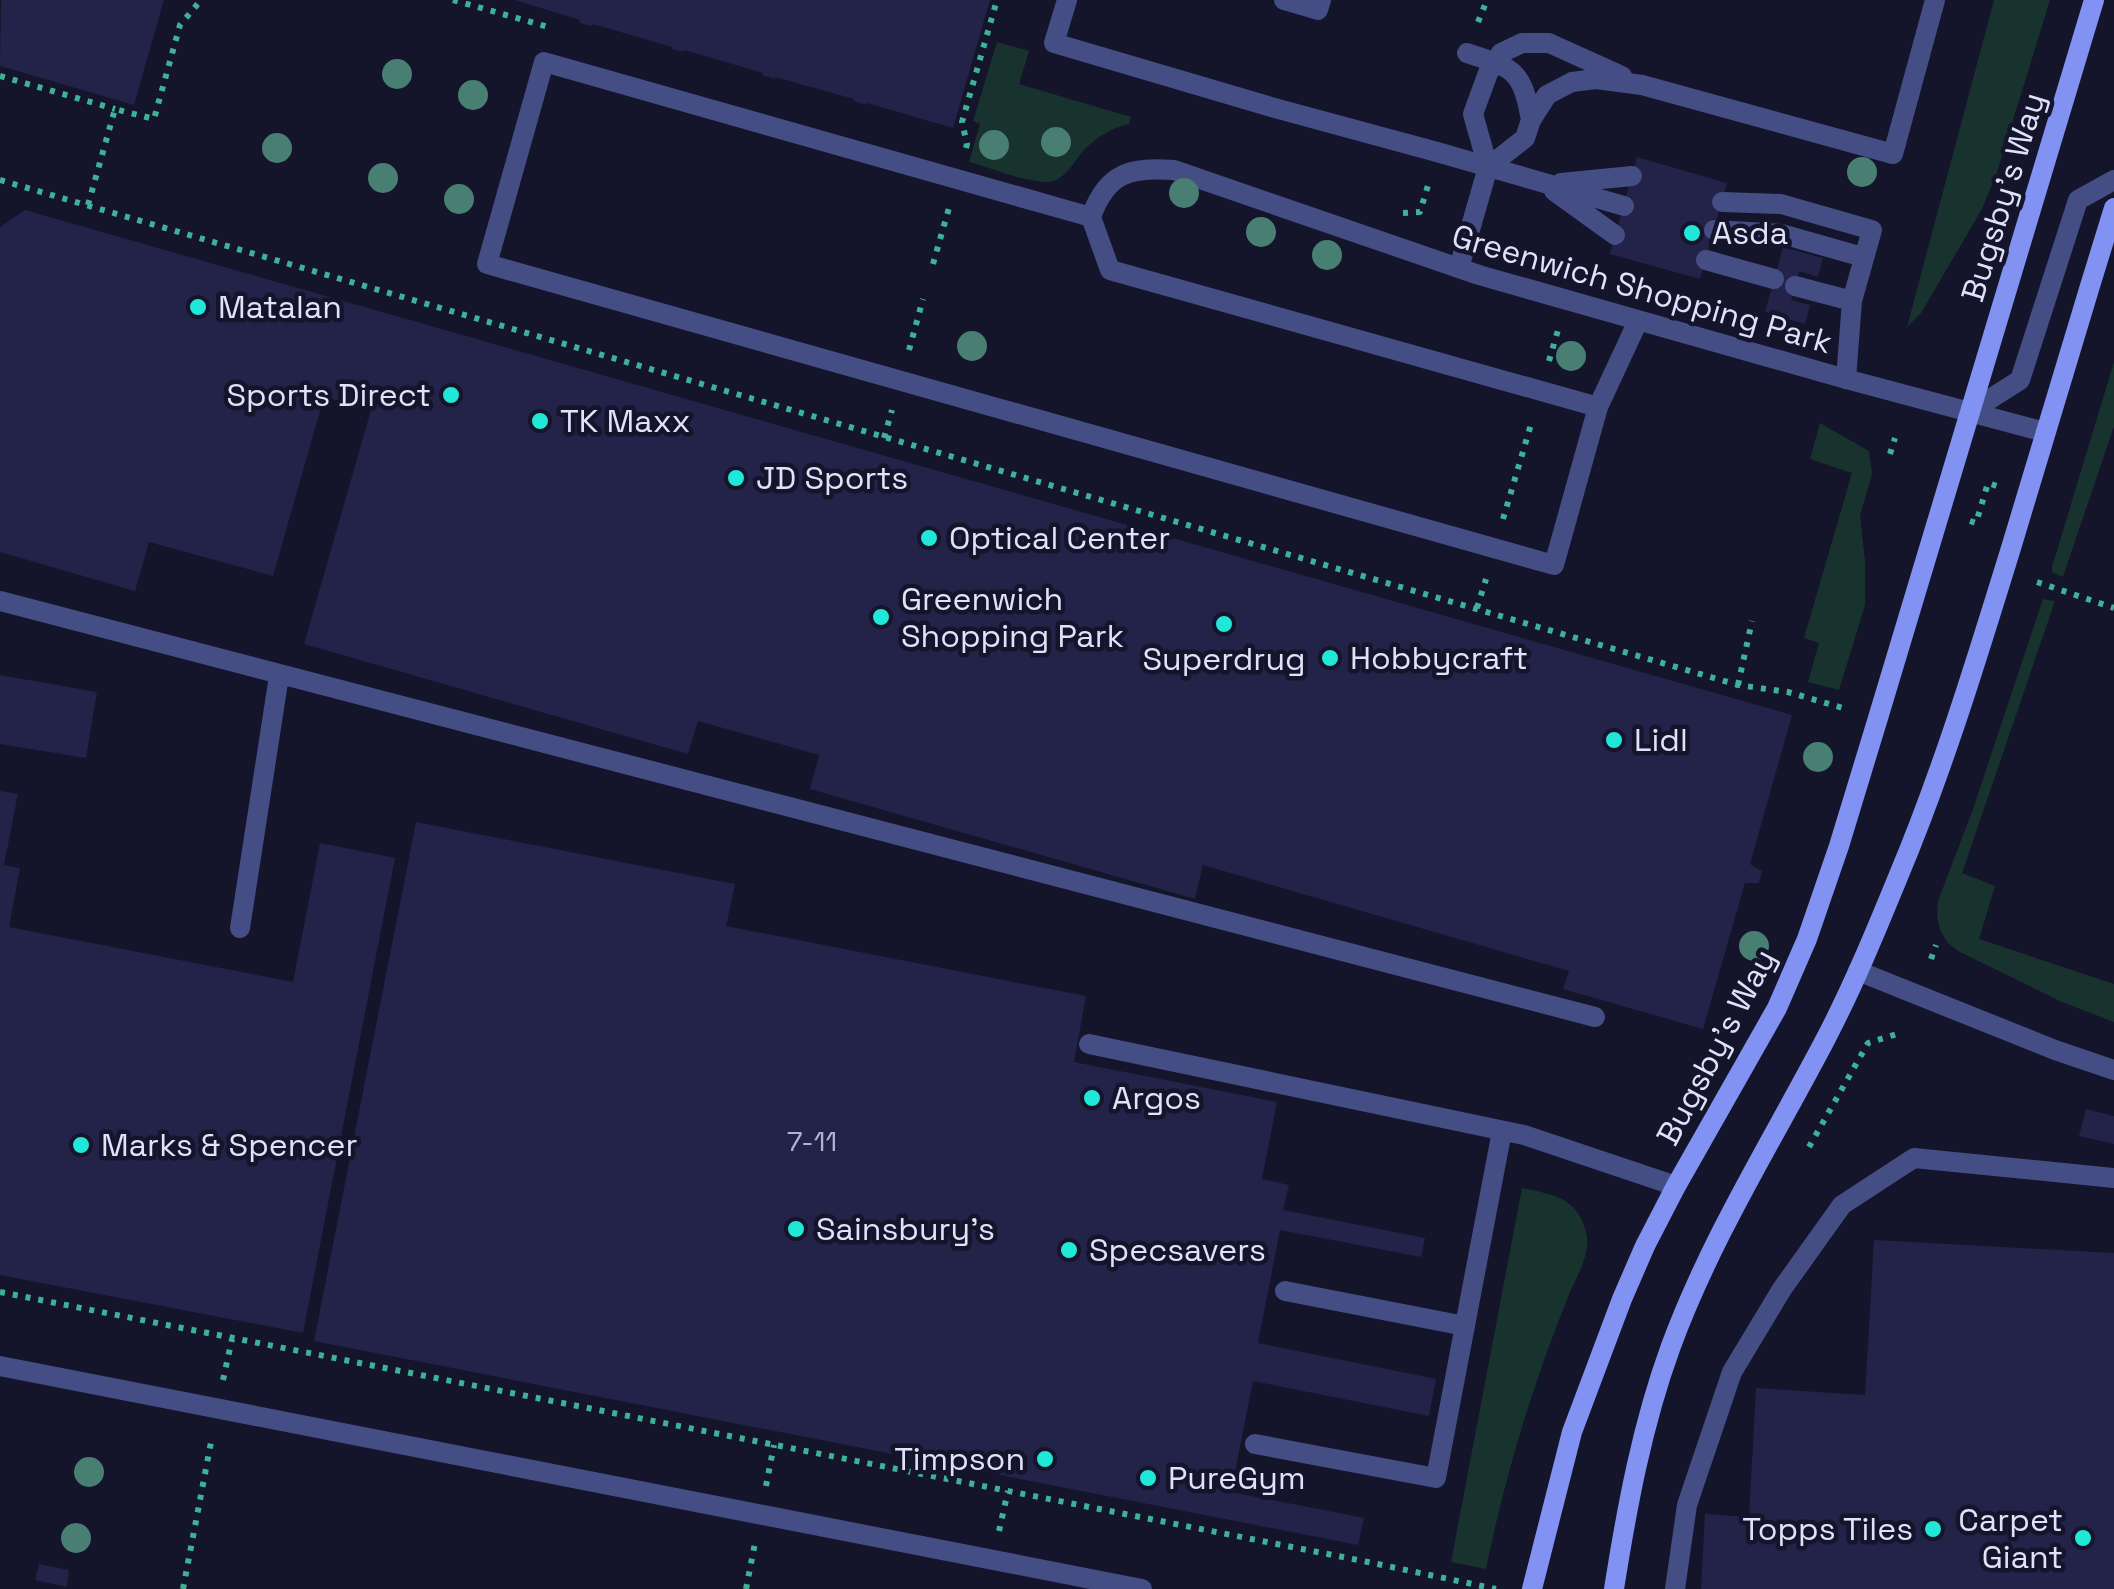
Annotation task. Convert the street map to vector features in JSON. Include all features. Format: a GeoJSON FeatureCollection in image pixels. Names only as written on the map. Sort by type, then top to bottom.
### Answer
{"type":"FeatureCollection","features":[{"type":"Feature","properties":{"kind":"street"},"geometry":{"type":"LineString","coordinates":[[1067,0],[1054,43],[1624,206]]}},
{"type":"Feature","properties":{"kind":"street"},"geometry":{"type":"LineString","coordinates":[[1284,0],[1318,10],[1321,0]]}},
{"type":"Feature","properties":{"kind":"street"},"geometry":{"type":"LineString","coordinates":[[1488,166],[1525,138],[1547,95],[1572,82],[1596,79],[1642,85],[1892,154],[1935,0]]}},
{"type":"Feature","properties":{"kind":"street","name":"Bugsby's Way"},"geometry":{"type":"LineString","coordinates":[[1532,1589],[1572,1432],[1644,1246],[1777,1008],[1807,939],[1839,846],[2094,0]]}},
{"type":"Feature","properties":{"kind":"street"},"geometry":{"type":"LineString","coordinates":[[1459,268],[1488,166],[1474,114],[1488,73],[1502,53],[1522,43],[1549,43],[1642,85]]}},
{"type":"Feature","properties":{"kind":"street"},"geometry":{"type":"LineString","coordinates":[[1466,53],[1510,68],[1526,93],[1531,120]]}},
{"type":"Feature","properties":{"kind":"street"},"geometry":{"type":"LineString","coordinates":[[1598,407],[1110,270],[1091,216],[544,62],[487,264],[1554,566],[1598,407],[1638,321]]}},
{"type":"Feature","properties":{"kind":"street","name":"Greenwich Shopping Park"},"geometry":{"type":"LineString","coordinates":[[1091,216],[1110,182],[1144,168],[1174,170],[1459,268],[1970,411]]}},
{"type":"Feature","properties":{"kind":"street"},"geometry":{"type":"LineString","coordinates":[[1544,184],[1632,176]]}},
{"type":"Feature","properties":{"kind":"street"},"geometry":{"type":"LineString","coordinates":[[1970,411],[2020,380],[2078,200],[2114,180]]}},
{"type":"Feature","properties":{"kind":"street"},"geometry":{"type":"LineString","coordinates":[[1544,184],[1614,235]]}},
{"type":"Feature","properties":{"kind":"street"},"geometry":{"type":"LineString","coordinates":[[1722,202],[1781,204],[1872,230],[1852,301],[1846,379]]}},
{"type":"Feature","properties":{"kind":"street"},"geometry":{"type":"LineString","coordinates":[[1614,1589],[1634,1472],[1670,1348],[1727,1220],[1858,971],[1900,871],[1978,656],[2114,208]]}},
{"type":"Feature","properties":{"kind":"street"},"geometry":{"type":"LineString","coordinates":[[1714,230],[1782,234],[1863,257]]}},
{"type":"Feature","properties":{"kind":"street"},"geometry":{"type":"LineString","coordinates":[[1706,260],[1774,279]]}},
{"type":"Feature","properties":{"kind":"street"},"geometry":{"type":"LineString","coordinates":[[1795,286],[1852,301]]}},
{"type":"Feature","properties":{"kind":"street"},"geometry":{"type":"LineString","coordinates":[[1970,411],[2046,432]]}},
{"type":"Feature","properties":{"kind":"street"},"geometry":{"type":"LineString","coordinates":[[0,602],[1596,1017]]}},
{"type":"Feature","properties":{"kind":"street"},"geometry":{"type":"LineString","coordinates":[[240,928],[279,676]]}},
{"type":"Feature","properties":{"kind":"street"},"geometry":{"type":"LineString","coordinates":[[1858,971],[2114,1070]]}},
{"type":"Feature","properties":{"kind":"street"},"geometry":{"type":"LineString","coordinates":[[1089,1044],[1524,1136],[1676,1186]]}},
{"type":"Feature","properties":{"kind":"street"},"geometry":{"type":"LineString","coordinates":[[1255,1444],[1436,1478],[1502,1132]]}},
{"type":"Feature","properties":{"kind":"street"},"geometry":{"type":"LineString","coordinates":[[1675,1589],[1687,1506],[1732,1372],[1782,1289],[1842,1205],[1914,1158],[2114,1178]]}},
{"type":"Feature","properties":{"kind":"street"},"geometry":{"type":"LineString","coordinates":[[1285,1291],[1465,1326]]}},
{"type":"Feature","properties":{"kind":"street"},"geometry":{"type":"LineString","coordinates":[[0,1366],[1142,1589]]}},
{"type":"Feature","properties":{"kind":"path"},"geometry":{"type":"LineString","coordinates":[[0,76],[154,120],[180,25],[201,0]]}},
{"type":"Feature","properties":{"kind":"path"},"geometry":{"type":"LineString","coordinates":[[967,144],[962,122],[997,0]]}},
{"type":"Feature","properties":{"kind":"path"},"geometry":{"type":"LineString","coordinates":[[1476,28],[1487,0]]}},
{"type":"Feature","properties":{"kind":"path"},"geometry":{"type":"LineString","coordinates":[[88,205],[115,109]]}},
{"type":"Feature","properties":{"kind":"path"},"geometry":{"type":"LineString","coordinates":[[1394,210],[1406,214],[1420,212],[1431,175]]}},
{"type":"Feature","properties":{"kind":"path"},"geometry":{"type":"LineString","coordinates":[[0,180],[1738,685],[1788,692],[1844,708]]}},
{"type":"Feature","properties":{"kind":"path"},"geometry":{"type":"LineString","coordinates":[[934,264],[949,208]]}},
{"type":"Feature","properties":{"kind":"path"},"geometry":{"type":"LineString","coordinates":[[905,366],[924,299]]}},
{"type":"Feature","properties":{"kind":"path"},"geometry":{"type":"LineString","coordinates":[[1477,608],[1566,300]]}},
{"type":"Feature","properties":{"kind":"path"},"geometry":{"type":"LineString","coordinates":[[884,438],[895,401]]}},
{"type":"Feature","properties":{"kind":"path"},"geometry":{"type":"LineString","coordinates":[[1890,454],[1895,438]]}},
{"type":"Feature","properties":{"kind":"path"},"geometry":{"type":"LineString","coordinates":[[1964,519],[1976,523],[1988,483],[2003,488]]}},
{"type":"Feature","properties":{"kind":"path"},"geometry":{"type":"LineString","coordinates":[[2037,582],[2114,608]]}},
{"type":"Feature","properties":{"kind":"path"},"geometry":{"type":"LineString","coordinates":[[1738,685],[1752,621]]}},
{"type":"Feature","properties":{"kind":"path"},"geometry":{"type":"LineString","coordinates":[[1931,959],[1936,946]]}},
{"type":"Feature","properties":{"kind":"path"},"geometry":{"type":"LineString","coordinates":[[0,1292],[1491,1589]]}},
{"type":"Feature","properties":{"kind":"path"},"geometry":{"type":"LineString","coordinates":[[222,1386],[232,1338]]}},
{"type":"Feature","properties":{"kind":"path"},"geometry":{"type":"LineString","coordinates":[[183,1589],[214,1431]]}},
{"type":"Feature","properties":{"kind":"path"},"geometry":{"type":"LineString","coordinates":[[765,1492],[774,1445]]}},
{"type":"Feature","properties":{"kind":"path"},"geometry":{"type":"LineString","coordinates":[[998,1537],[1008,1491]]}},
{"type":"Feature","properties":{"kind":"path"},"geometry":{"type":"LineString","coordinates":[[746,1589],[756,1537]]}},
{"type":"Feature","properties":{"kind":"green space"},"geometry":{"type":"Polygon","coordinates":[[[1994,0],[2050,0],[1982,209],[1921,313],[1907,327],[1994,0]]]}},
{"type":"Feature","properties":{"kind":"green space"},"geometry":{"type":"Polygon","coordinates":[[[997,42],[1029,51],[1019,84],[1131,117],[1129,124],[1097,139],[1054,181],[1028,180],[969,162],[980,124],[973,121],[997,42]]]}},
{"type":"Feature","properties":{"kind":"green space"},"geometry":{"type":"Polygon","coordinates":[[[2114,362],[2114,426],[2063,577],[2052,572],[2052,567],[2114,362]]]}},
{"type":"Feature","properties":{"kind":"green space"},"geometry":{"type":"Polygon","coordinates":[[[1820,423],[1869,451],[1872,474],[1860,516],[1865,605],[1839,690],[1808,682],[1819,643],[1804,638],[1852,473],[1810,459],[1820,423]]]}},
{"type":"Feature","properties":{"kind":"green space"},"geometry":{"type":"Polygon","coordinates":[[[2043,599],[2055,601],[1962,873],[1995,886],[1979,939],[2114,984],[2114,1022],[2062,1002],[1958,951],[1947,942],[1937,916],[1938,901],[2043,599]]]}},
{"type":"Feature","properties":{"kind":"green space"},"geometry":{"type":"Polygon","coordinates":[[[1522,1188],[1553,1195],[1570,1204],[1582,1220],[1587,1248],[1531,1398],[1486,1569],[1451,1562],[1522,1188]]]}},
{"type":"Feature","properties":{"kind":"building"},"geometry":{"type":"Polygon","coordinates":[[[1,0],[164,0],[134,105],[0,66],[1,0]]]}},
{"type":"Feature","properties":{"kind":"building"},"geometry":{"type":"Polygon","coordinates":[[[515,0],[990,0],[953,128],[580,23],[515,0]]]}},
{"type":"Feature","properties":{"kind":"building"},"geometry":{"type":"Polygon","coordinates":[[[1637,157],[1727,183],[1700,279],[1610,254],[1637,157]]]}},
{"type":"Feature","properties":{"kind":"building","name":"Greenwich Shopping Park"},"geometry":{"type":"Polygon","coordinates":[[[25,210],[1792,715],[1750,864],[1762,871],[1759,883],[1745,883],[1703,1029],[1563,989],[1569,971],[1203,865],[1195,899],[810,789],[819,755],[698,721],[688,754],[304,644],[371,410],[324,397],[273,576],[149,542],[135,591],[0,552],[0,227],[25,210]]]}},
{"type":"Feature","properties":{"kind":"building"},"geometry":{"type":"Polygon","coordinates":[[[1783,247],[1823,258],[1818,277],[1799,271],[1791,300],[1810,305],[1805,324],[1765,312],[1783,247]]]}},
{"type":"Feature","properties":{"kind":"building"},"geometry":{"type":"Polygon","coordinates":[[[0,675],[97,692],[86,758],[0,744],[0,675]]]}},
{"type":"Feature","properties":{"kind":"building"},"geometry":{"type":"Polygon","coordinates":[[[0,791],[18,794],[4,865],[20,868],[9,927],[293,982],[320,843],[395,858],[303,1333],[0,1275],[0,791]]]}},
{"type":"Feature","properties":{"kind":"building"},"geometry":{"type":"Polygon","coordinates":[[[416,822],[735,884],[726,926],[1086,996],[1074,1062],[1277,1102],[1262,1179],[1289,1185],[1283,1210],[1425,1238],[1421,1257],[1280,1230],[1258,1343],[1436,1379],[1429,1416],[1253,1381],[1231,1492],[1364,1518],[1358,1545],[314,1341],[416,822]]]}},
{"type":"Feature","properties":{"kind":"building"},"geometry":{"type":"Polygon","coordinates":[[[2086,1109],[2114,1116],[2114,1144],[2079,1136],[2086,1109]]]}},
{"type":"Feature","properties":{"kind":"building"},"geometry":{"type":"Polygon","coordinates":[[[1874,1240],[2114,1253],[2114,1589],[1701,1589],[1705,1514],[1749,1517],[1756,1388],[1865,1395],[1874,1240]]]}},
{"type":"Feature","properties":{"kind":"building"},"geometry":{"type":"Polygon","coordinates":[[[39,1564],[69,1570],[67,1587],[35,1580],[39,1564]]]}},
{"type":"Feature","properties":{"kind":"place","name":"Asda"},"geometry":{"type":"Point","coordinates":[1692,233]}},
{"type":"Feature","properties":{"kind":"place","name":"Matalan"},"geometry":{"type":"Point","coordinates":[198,307]}},
{"type":"Feature","properties":{"kind":"place","name":"Sports Direct"},"geometry":{"type":"Point","coordinates":[451,395]}},
{"type":"Feature","properties":{"kind":"place","name":"TK Maxx"},"geometry":{"type":"Point","coordinates":[540,421]}},
{"type":"Feature","properties":{"kind":"place","name":"JD Sports"},"geometry":{"type":"Point","coordinates":[736,478]}},
{"type":"Feature","properties":{"kind":"place","name":"Optical Center"},"geometry":{"type":"Point","coordinates":[929,538]}},
{"type":"Feature","properties":{"kind":"place","name":"Greenwich Shopping Park"},"geometry":{"type":"Point","coordinates":[881,617]}},
{"type":"Feature","properties":{"kind":"place","name":"Superdrug"},"geometry":{"type":"Point","coordinates":[1224,624]}},
{"type":"Feature","properties":{"kind":"place","name":"Hobbycraft"},"geometry":{"type":"Point","coordinates":[1330,658]}},
{"type":"Feature","properties":{"kind":"place","name":"Lidl"},"geometry":{"type":"Point","coordinates":[1614,740]}},
{"type":"Feature","properties":{"kind":"place","name":"Argos"},"geometry":{"type":"Point","coordinates":[1092,1098]}},
{"type":"Feature","properties":{"kind":"place","name":"Marks & Spencer"},"geometry":{"type":"Point","coordinates":[81,1145]}},
{"type":"Feature","properties":{"kind":"place","name":"Sainsbury's"},"geometry":{"type":"Point","coordinates":[796,1229]}},
{"type":"Feature","properties":{"kind":"place","name":"Specsavers"},"geometry":{"type":"Point","coordinates":[1069,1250]}},
{"type":"Feature","properties":{"kind":"place","name":"Timpson"},"geometry":{"type":"Point","coordinates":[1045,1459]}},
{"type":"Feature","properties":{"kind":"place","name":"PureGym"},"geometry":{"type":"Point","coordinates":[1148,1478]}},
{"type":"Feature","properties":{"kind":"place","name":"Topps Tiles"},"geometry":{"type":"Point","coordinates":[1933,1529]}},
{"type":"Feature","properties":{"kind":"place","name":"Carpet Giant"},"geometry":{"type":"Point","coordinates":[2083,1538]}}]}
